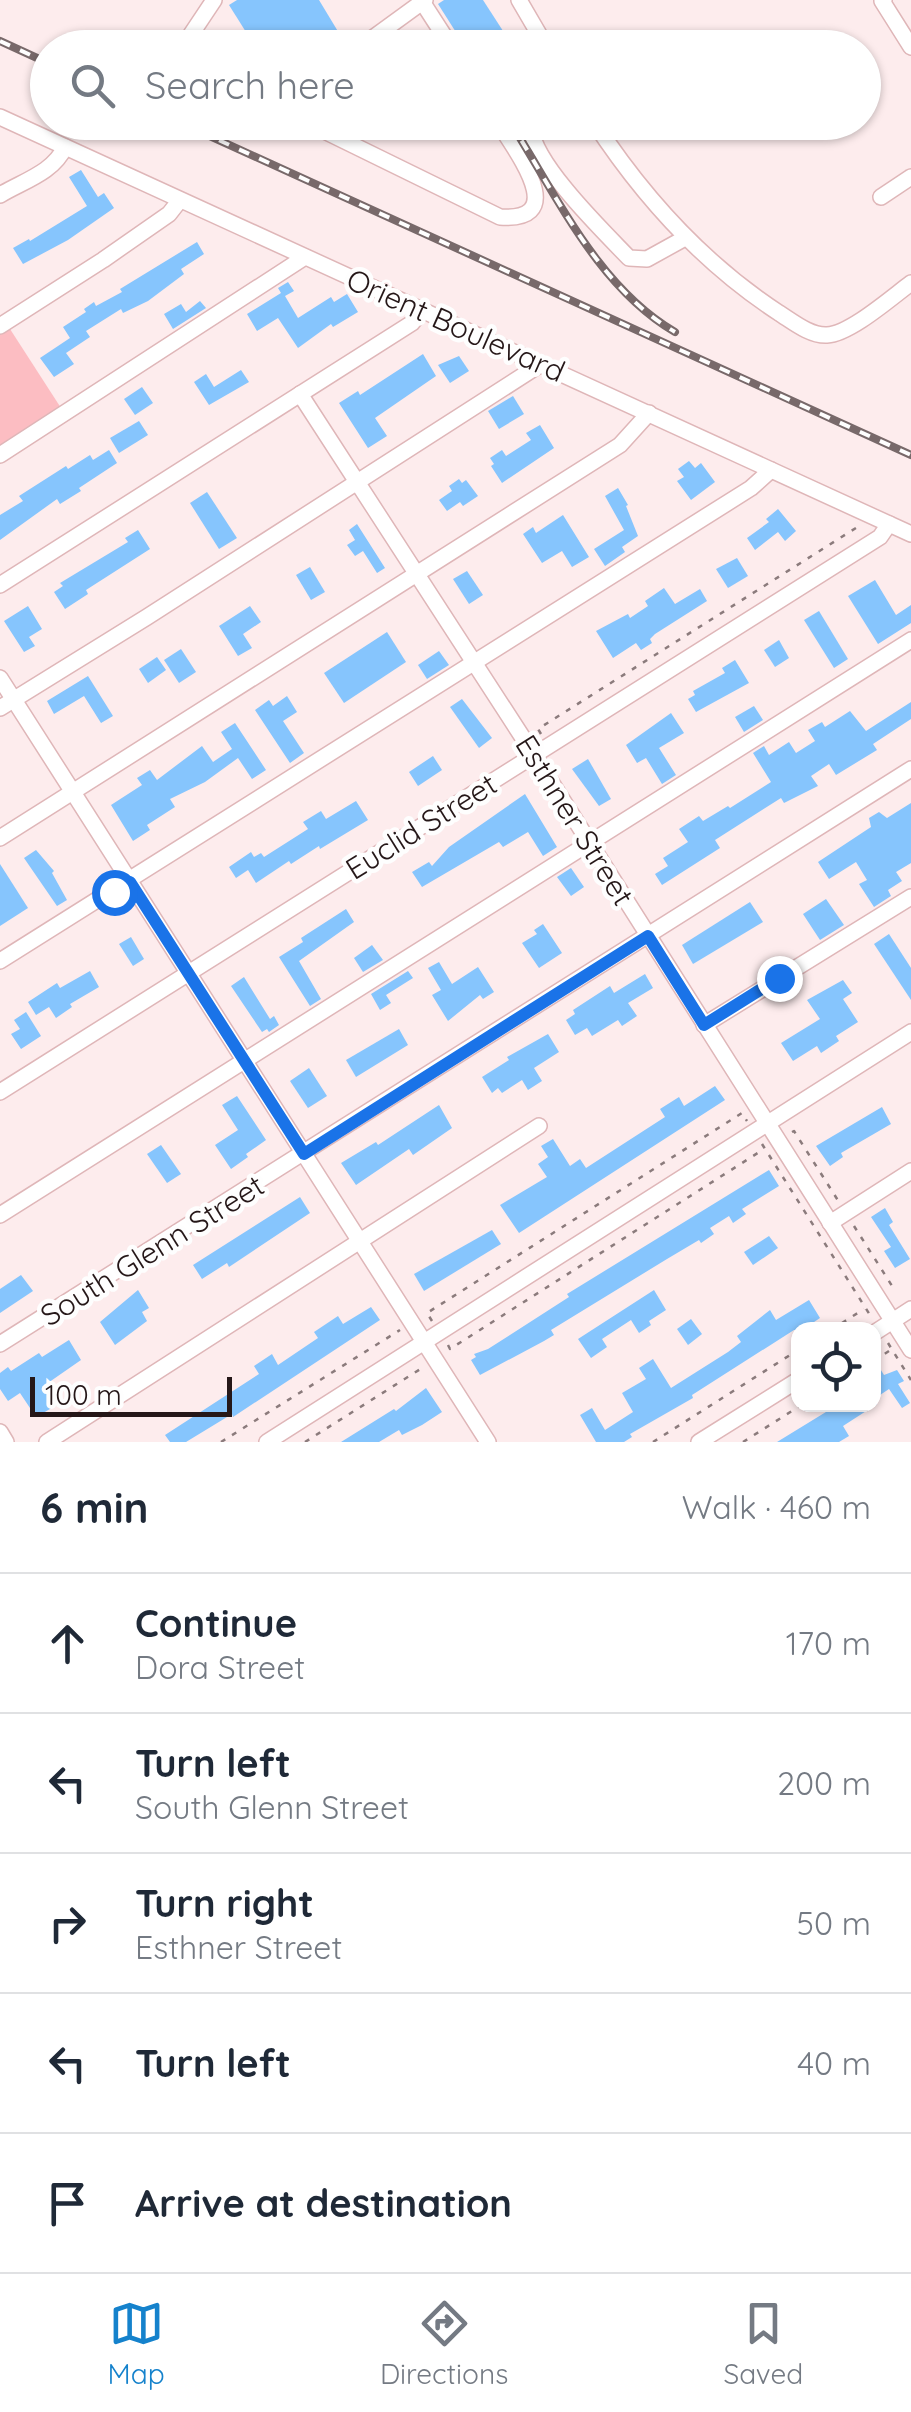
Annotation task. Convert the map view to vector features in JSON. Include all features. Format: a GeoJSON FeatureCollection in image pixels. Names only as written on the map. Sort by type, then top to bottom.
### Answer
{"type":"FeatureCollection","features":[{"type":"Feature","properties":{"kind":"street"},"geometry":{"type":"LineString","coordinates":[[194,30],[214,0]]}},
{"type":"Feature","properties":{"kind":"street"},"geometry":{"type":"LineString","coordinates":[[520,0],[537,30]]}},
{"type":"Feature","properties":{"kind":"street"},"geometry":{"type":"LineString","coordinates":[[884,0],[911,46]]}},
{"type":"Feature","properties":{"kind":"street"},"geometry":{"type":"LineString","coordinates":[[384,30],[423,1],[441,30]]}},
{"type":"Feature","properties":{"kind":"street","name":"Orient Boulevard"},"geometry":{"type":"LineString","coordinates":[[0,116],[30,130]]}},
{"type":"Feature","properties":{"kind":"street","name":"Orient Boulevard"},"geometry":{"type":"LineString","coordinates":[[50,140],[911,534]]}},
{"type":"Feature","properties":{"kind":"street"},"geometry":{"type":"LineString","coordinates":[[342,140],[500,218],[516,218],[534,206],[538,196],[509,140]]}},
{"type":"Feature","properties":{"kind":"street"},"geometry":{"type":"LineString","coordinates":[[534,140],[545,162],[594,222],[630,258],[647,258],[686,238]]}},
{"type":"Feature","properties":{"kind":"street"},"geometry":{"type":"LineString","coordinates":[[606,140],[686,238],[746,292],[802,328],[827,335],[848,328],[911,283]]}},
{"type":"Feature","properties":{"kind":"street"},"geometry":{"type":"LineString","coordinates":[[0,195],[46,170],[65,147]]}},
{"type":"Feature","properties":{"kind":"street"},"geometry":{"type":"LineString","coordinates":[[881,196],[911,177]]}},
{"type":"Feature","properties":{"kind":"street"},"geometry":{"type":"LineString","coordinates":[[0,326],[104,260],[169,214],[180,200]]}},
{"type":"Feature","properties":{"kind":"street"},"geometry":{"type":"LineString","coordinates":[[0,455],[305,257]]}},
{"type":"Feature","properties":{"kind":"street"},"geometry":{"type":"LineString","coordinates":[[0,585],[412,323],[422,310]]}},
{"type":"Feature","properties":{"kind":"street"},"geometry":{"type":"LineString","coordinates":[[7,703],[541,364]]}},
{"type":"Feature","properties":{"kind":"street","name":"Esthner Street"},"geometry":{"type":"LineString","coordinates":[[300,394],[534,754],[704,1025],[760,1127],[830,1224],[882,1328],[911,1350]]}},
{"type":"Feature","properties":{"kind":"street"},"geometry":{"type":"LineString","coordinates":[[0,838],[620,445],[648,413]]}},
{"type":"Feature","properties":{"kind":"street"},"geometry":{"type":"LineString","coordinates":[[0,962],[751,488],[772,470]]}},
{"type":"Feature","properties":{"kind":"street","name":"Euclid Street"},"geometry":{"type":"LineString","coordinates":[[0,1092],[880,537],[889,524]]}},
{"type":"Feature","properties":{"kind":"street"},"geometry":{"type":"LineString","coordinates":[[0,1216],[911,640]]}},
{"type":"Feature","properties":{"kind":"street"},"geometry":{"type":"LineString","coordinates":[[0,678],[7,703],[72,792],[488,1442]]}},
{"type":"Feature","properties":{"kind":"street","name":"South Glenn Street"},"geometry":{"type":"LineString","coordinates":[[0,1344],[911,769]]}},
{"type":"Feature","properties":{"kind":"street"},"geometry":{"type":"LineString","coordinates":[[704,1025],[911,897]]}},
{"type":"Feature","properties":{"kind":"street"},"geometry":{"type":"LineString","coordinates":[[267,1442],[911,1032]]}},
{"type":"Feature","properties":{"kind":"street"},"geometry":{"type":"LineString","coordinates":[[46,1442],[539,1126]]}},
{"type":"Feature","properties":{"kind":"street"},"geometry":{"type":"LineString","coordinates":[[830,1224],[911,1171]]}},
{"type":"Feature","properties":{"kind":"street"},"geometry":{"type":"LineString","coordinates":[[882,1328],[911,1309]]}},
{"type":"Feature","properties":{"kind":"street"},"geometry":{"type":"LineString","coordinates":[[700,1442],[791,1384]]}},
{"type":"Feature","properties":{"kind":"street"},"geometry":{"type":"LineString","coordinates":[[0,1432],[6,1442]]}},
{"type":"Feature","properties":{"kind":"path"},"geometry":{"type":"LineString","coordinates":[[538,729],[862,524]]}},
{"type":"Feature","properties":{"kind":"path"},"geometry":{"type":"LineString","coordinates":[[894,1289],[794,1131],[771,1144],[450,1349],[427,1313],[742,1113],[760,1127],[771,1144],[911,1380]]}},
{"type":"Feature","properties":{"kind":"path"},"geometry":{"type":"LineString","coordinates":[[221,1442],[412,1322]]}},
{"type":"Feature","properties":{"kind":"path"},"geometry":{"type":"LineString","coordinates":[[653,1442],[791,1354]]}},
{"type":"Feature","properties":{"kind":"path"},"geometry":{"type":"LineString","coordinates":[[305,1442],[436,1359]]}},
{"type":"Feature","properties":{"kind":"path"},"geometry":{"type":"LineString","coordinates":[[743,1442],[791,1412]]}},
{"type":"Feature","properties":{"kind":"shaded area"},"geometry":{"type":"Polygon","coordinates":[[[10,329],[61,408],[0,447],[0,335],[10,329]]]}},
{"type":"Feature","properties":{"kind":"building"},"geometry":{"type":"Polygon","coordinates":[[[237,0],[319,0],[337,30],[245,30],[229,5],[237,0]]]}},
{"type":"Feature","properties":{"kind":"building"},"geometry":{"type":"Polygon","coordinates":[[[444,0],[483,0],[502,30],[455,30],[438,4],[444,0]]]}},
{"type":"Feature","properties":{"kind":"building"},"geometry":{"type":"Polygon","coordinates":[[[81,170],[98,197],[104,193],[114,208],[68,240],[23,264],[13,248],[87,206],[69,177],[81,170]]]}},
{"type":"Feature","properties":{"kind":"building"},"geometry":{"type":"Polygon","coordinates":[[[197,242],[204,254],[181,269],[184,274],[148,301],[123,313],[121,309],[86,331],[90,337],[66,353],[74,364],[54,377],[40,358],[70,338],[63,327],[94,302],[96,306],[122,292],[120,289],[197,242]]]}},
{"type":"Feature","properties":{"kind":"building"},"geometry":{"type":"Polygon","coordinates":[[[288,282],[294,291],[285,296],[298,318],[331,297],[334,302],[347,294],[358,312],[333,327],[331,324],[298,348],[278,318],[257,331],[247,314],[281,293],[278,288],[288,282]]]}},
{"type":"Feature","properties":{"kind":"building"},"geometry":{"type":"Polygon","coordinates":[[[200,301],[206,308],[173,329],[164,314],[181,304],[186,312],[200,301]]]}},
{"type":"Feature","properties":{"kind":"building"},"geometry":{"type":"Polygon","coordinates":[[[423,354],[436,376],[375,418],[387,436],[368,448],[339,403],[358,391],[360,395],[423,354]]]}},
{"type":"Feature","properties":{"kind":"building"},"geometry":{"type":"Polygon","coordinates":[[[459,356],[469,371],[450,383],[438,365],[459,356]]]}},
{"type":"Feature","properties":{"kind":"building"},"geometry":{"type":"Polygon","coordinates":[[[241,370],[249,382],[209,405],[194,382],[206,374],[214,387],[241,370]]]}},
{"type":"Feature","properties":{"kind":"building"},"geometry":{"type":"Polygon","coordinates":[[[142,387],[153,403],[135,415],[124,399],[142,387]]]}},
{"type":"Feature","properties":{"kind":"building"},"geometry":{"type":"Polygon","coordinates":[[[513,396],[524,414],[499,429],[488,411],[513,396]]]}},
{"type":"Feature","properties":{"kind":"building"},"geometry":{"type":"Polygon","coordinates":[[[139,421],[148,435],[119,453],[110,438],[139,421]]]}},
{"type":"Feature","properties":{"kind":"building"},"geometry":{"type":"Polygon","coordinates":[[[540,425],[554,448],[502,483],[490,458],[502,450],[506,456],[531,440],[526,433],[540,425]]]}},
{"type":"Feature","properties":{"kind":"building"},"geometry":{"type":"Polygon","coordinates":[[[109,450],[117,463],[79,488],[81,491],[60,504],[57,499],[0,540],[0,515],[23,501],[19,496],[66,466],[68,469],[90,455],[93,460],[109,450]]]}},
{"type":"Feature","properties":{"kind":"building"},"geometry":{"type":"Polygon","coordinates":[[[689,461],[695,468],[701,463],[715,482],[691,500],[677,481],[684,477],[678,469],[689,461]]]}},
{"type":"Feature","properties":{"kind":"building"},"geometry":{"type":"Polygon","coordinates":[[[459,479],[462,483],[466,480],[478,496],[447,511],[439,500],[452,491],[449,486],[459,479]]]}},
{"type":"Feature","properties":{"kind":"building"},"geometry":{"type":"Polygon","coordinates":[[[618,488],[638,536],[622,547],[625,552],[605,566],[594,549],[624,530],[605,496],[618,488]]]}},
{"type":"Feature","properties":{"kind":"building"},"geometry":{"type":"Polygon","coordinates":[[[207,492],[237,538],[219,549],[190,503],[207,492]]]}},
{"type":"Feature","properties":{"kind":"building"},"geometry":{"type":"Polygon","coordinates":[[[778,509],[796,531],[785,541],[778,532],[755,550],[747,538],[769,522],[766,519],[778,509]]]}},
{"type":"Feature","properties":{"kind":"building"},"geometry":{"type":"Polygon","coordinates":[[[563,515],[589,557],[572,567],[562,551],[542,563],[523,534],[533,527],[536,533],[563,515]]]}},
{"type":"Feature","properties":{"kind":"building"},"geometry":{"type":"Polygon","coordinates":[[[357,524],[385,568],[377,573],[363,551],[355,556],[347,545],[355,540],[349,530],[357,524]]]}},
{"type":"Feature","properties":{"kind":"building"},"geometry":{"type":"Polygon","coordinates":[[[138,530],[150,549],[86,590],[88,594],[65,609],[54,592],[63,586],[60,583],[128,542],[125,538],[138,530]]]}},
{"type":"Feature","properties":{"kind":"building"},"geometry":{"type":"Polygon","coordinates":[[[737,558],[748,576],[728,588],[716,569],[737,558]]]}},
{"type":"Feature","properties":{"kind":"building"},"geometry":{"type":"Polygon","coordinates":[[[310,567],[325,592],[311,600],[296,575],[310,567]]]}},
{"type":"Feature","properties":{"kind":"building"},"geometry":{"type":"Polygon","coordinates":[[[467,571],[483,595],[469,604],[453,579],[467,571]]]}},
{"type":"Feature","properties":{"kind":"building"},"geometry":{"type":"Polygon","coordinates":[[[875,580],[896,615],[911,605],[911,623],[878,644],[848,596],[875,580]]]}},
{"type":"Feature","properties":{"kind":"building"},"geometry":{"type":"Polygon","coordinates":[[[664,588],[675,604],[700,589],[707,601],[655,634],[650,639],[652,643],[641,650],[636,643],[613,658],[596,631],[628,614],[630,618],[664,588]]]}},
{"type":"Feature","properties":{"kind":"building"},"geometry":{"type":"Polygon","coordinates":[[[28,606],[42,629],[29,637],[35,646],[24,652],[4,621],[28,606]]]}},
{"type":"Feature","properties":{"kind":"building"},"geometry":{"type":"Polygon","coordinates":[[[250,606],[261,622],[243,634],[252,648],[238,656],[219,626],[250,606]]]}},
{"type":"Feature","properties":{"kind":"building"},"geometry":{"type":"Polygon","coordinates":[[[819,611],[848,659],[834,668],[804,620],[819,611]]]}},
{"type":"Feature","properties":{"kind":"building"},"geometry":{"type":"Polygon","coordinates":[[[387,632],[406,662],[344,703],[324,673],[387,632]]]}},
{"type":"Feature","properties":{"kind":"building"},"geometry":{"type":"Polygon","coordinates":[[[779,640],[789,658],[775,667],[764,650],[779,640]]]}},
{"type":"Feature","properties":{"kind":"building"},"geometry":{"type":"Polygon","coordinates":[[[181,649],[196,672],[179,683],[164,660],[181,649]]]}},
{"type":"Feature","properties":{"kind":"building"},"geometry":{"type":"Polygon","coordinates":[[[439,651],[449,665],[427,679],[418,665],[439,651]]]}},
{"type":"Feature","properties":{"kind":"building"},"geometry":{"type":"Polygon","coordinates":[[[157,657],[166,670],[148,683],[139,669],[157,657]]]}},
{"type":"Feature","properties":{"kind":"building"},"geometry":{"type":"Polygon","coordinates":[[[735,660],[749,683],[696,712],[688,699],[695,695],[693,691],[725,673],[722,668],[735,660]]]}},
{"type":"Feature","properties":{"kind":"building"},"geometry":{"type":"Polygon","coordinates":[[[88,676],[113,716],[101,723],[84,696],[54,714],[47,701],[88,676]]]}},
{"type":"Feature","properties":{"kind":"building"},"geometry":{"type":"Polygon","coordinates":[[[287,696],[297,712],[283,721],[304,753],[290,763],[255,710],[269,700],[273,706],[287,696]]]}},
{"type":"Feature","properties":{"kind":"building"},"geometry":{"type":"Polygon","coordinates":[[[462,699],[492,738],[479,748],[450,707],[462,699]]]}},
{"type":"Feature","properties":{"kind":"building"},"geometry":{"type":"Polygon","coordinates":[[[911,702],[911,719],[873,744],[877,750],[836,775],[829,764],[811,776],[818,786],[784,803],[781,798],[715,840],[720,848],[662,885],[655,874],[668,866],[663,858],[688,842],[679,829],[699,816],[703,821],[730,808],[771,782],[753,753],[764,746],[769,755],[789,742],[796,753],[815,741],[808,730],[822,722],[825,727],[850,711],[866,731],[911,702]]]}},
{"type":"Feature","properties":{"kind":"building"},"geometry":{"type":"Polygon","coordinates":[[[754,706],[763,720],[744,732],[735,717],[754,706]]]}},
{"type":"Feature","properties":{"kind":"building"},"geometry":{"type":"Polygon","coordinates":[[[671,713],[684,733],[659,748],[676,775],[662,784],[646,758],[637,763],[626,745],[671,713]]]}},
{"type":"Feature","properties":{"kind":"building"},"geometry":{"type":"Polygon","coordinates":[[[235,723],[266,770],[252,779],[238,758],[205,782],[170,799],[175,807],[147,825],[150,830],[133,841],[111,805],[142,785],[137,778],[150,770],[157,780],[202,746],[213,762],[232,749],[221,732],[235,723]]]}},
{"type":"Feature","properties":{"kind":"building"},"geometry":{"type":"Polygon","coordinates":[[[433,756],[442,770],[418,786],[409,772],[433,756]]]}},
{"type":"Feature","properties":{"kind":"building"},"geometry":{"type":"Polygon","coordinates":[[[588,759],[611,799],[599,806],[572,769],[588,759]]]}},
{"type":"Feature","properties":{"kind":"building"},"geometry":{"type":"Polygon","coordinates":[[[525,794],[557,847],[543,856],[528,832],[503,847],[499,842],[422,887],[412,872],[429,862],[432,866],[449,847],[525,794]]]}},
{"type":"Feature","properties":{"kind":"building"},"geometry":{"type":"Polygon","coordinates":[[[356,801],[368,820],[256,883],[248,870],[236,878],[229,867],[251,852],[254,857],[261,853],[264,857],[308,829],[303,822],[321,811],[326,819],[356,801]]]}},
{"type":"Feature","properties":{"kind":"building"},"geometry":{"type":"Polygon","coordinates":[[[911,803],[911,863],[896,872],[902,881],[888,890],[891,896],[874,907],[859,884],[867,880],[856,862],[829,879],[818,862],[871,827],[869,818],[879,812],[887,818],[911,803]]]}},
{"type":"Feature","properties":{"kind":"building"},"geometry":{"type":"Polygon","coordinates":[[[36,850],[54,871],[67,900],[57,906],[24,858],[36,850]]]}},
{"type":"Feature","properties":{"kind":"building"},"geometry":{"type":"Polygon","coordinates":[[[0,864],[28,908],[0,926],[0,864]]]}},
{"type":"Feature","properties":{"kind":"building"},"geometry":{"type":"Polygon","coordinates":[[[571,868],[584,887],[571,896],[557,877],[571,868]]]}},
{"type":"Feature","properties":{"kind":"building"},"geometry":{"type":"Polygon","coordinates":[[[826,899],[844,925],[820,940],[803,914],[826,899]]]}},
{"type":"Feature","properties":{"kind":"building"},"geometry":{"type":"Polygon","coordinates":[[[750,902],[763,922],[693,964],[682,945],[750,902]]]}},
{"type":"Feature","properties":{"kind":"building"},"geometry":{"type":"Polygon","coordinates":[[[346,909],[354,922],[299,961],[321,999],[310,1006],[279,957],[346,909]]]}},
{"type":"Feature","properties":{"kind":"building"},"geometry":{"type":"Polygon","coordinates":[[[543,924],[562,953],[539,968],[522,943],[537,934],[534,930],[543,924]]]}},
{"type":"Feature","properties":{"kind":"building"},"geometry":{"type":"Polygon","coordinates":[[[889,934],[911,968],[911,1000],[874,944],[889,934]]]}},
{"type":"Feature","properties":{"kind":"building"},"geometry":{"type":"Polygon","coordinates":[[[131,937],[144,959],[133,966],[119,944],[131,937]]]}},
{"type":"Feature","properties":{"kind":"building"},"geometry":{"type":"Polygon","coordinates":[[[372,945],[383,960],[363,972],[354,958],[372,945]]]}},
{"type":"Feature","properties":{"kind":"building"},"geometry":{"type":"Polygon","coordinates":[[[439,962],[452,984],[478,967],[494,992],[483,999],[480,995],[448,1021],[432,995],[441,990],[428,968],[439,962]]]}},
{"type":"Feature","properties":{"kind":"building"},"geometry":{"type":"Polygon","coordinates":[[[90,971],[99,987],[70,1004],[72,1007],[56,1018],[49,1007],[36,1015],[28,1002],[57,983],[60,988],[90,971]]]}},
{"type":"Feature","properties":{"kind":"building"},"geometry":{"type":"Polygon","coordinates":[[[408,971],[413,978],[386,995],[391,1003],[380,1010],[371,994],[408,971]]]}},
{"type":"Feature","properties":{"kind":"building"},"geometry":{"type":"Polygon","coordinates":[[[645,974],[653,988],[628,1003],[637,1016],[622,1026],[618,1020],[592,1036],[587,1028],[575,1035],[566,1020],[575,1014],[573,1010],[610,986],[614,993],[645,974]]]}},
{"type":"Feature","properties":{"kind":"building"},"geometry":{"type":"Polygon","coordinates":[[[244,977],[270,1019],[274,1016],[279,1025],[269,1032],[262,1032],[231,986],[244,977]]]}},
{"type":"Feature","properties":{"kind":"building"},"geometry":{"type":"Polygon","coordinates":[[[843,980],[852,993],[843,999],[858,1022],[836,1036],[839,1041],[821,1053],[817,1046],[793,1061],[781,1043],[820,1019],[807,1000],[843,980]]]}},
{"type":"Feature","properties":{"kind":"building"},"geometry":{"type":"Polygon","coordinates":[[[26,1012],[41,1036],[21,1049],[11,1034],[20,1029],[14,1020],[26,1012]]]}},
{"type":"Feature","properties":{"kind":"building"},"geometry":{"type":"Polygon","coordinates":[[[399,1029],[408,1045],[356,1077],[346,1060],[399,1029]]]}},
{"type":"Feature","properties":{"kind":"building"},"geometry":{"type":"Polygon","coordinates":[[[548,1034],[559,1052],[534,1068],[542,1081],[528,1090],[522,1080],[502,1093],[498,1088],[492,1093],[482,1077],[509,1060],[507,1057],[548,1034]]]}},
{"type":"Feature","properties":{"kind":"building"},"geometry":{"type":"Polygon","coordinates":[[[309,1068],[327,1096],[308,1108],[290,1081],[309,1068]]]}},
{"type":"Feature","properties":{"kind":"building"},"geometry":{"type":"Polygon","coordinates":[[[715,1086],[725,1100],[519,1233],[500,1205],[547,1177],[538,1164],[548,1157],[541,1146],[553,1139],[570,1166],[580,1159],[586,1168],[665,1117],[660,1109],[679,1097],[684,1106],[715,1086]]]}},
{"type":"Feature","properties":{"kind":"building"},"geometry":{"type":"Polygon","coordinates":[[[237,1096],[266,1140],[231,1169],[215,1145],[238,1130],[222,1105],[237,1096]]]}},
{"type":"Feature","properties":{"kind":"building"},"geometry":{"type":"Polygon","coordinates":[[[439,1105],[452,1128],[413,1155],[409,1149],[356,1185],[341,1163],[376,1142],[378,1145],[439,1105]]]}},
{"type":"Feature","properties":{"kind":"building"},"geometry":{"type":"Polygon","coordinates":[[[882,1107],[891,1124],[841,1153],[843,1157],[830,1166],[816,1146],[882,1107]]]}},
{"type":"Feature","properties":{"kind":"building"},"geometry":{"type":"Polygon","coordinates":[[[161,1145],[181,1174],[167,1183],[147,1154],[161,1145]]]}},
{"type":"Feature","properties":{"kind":"building"},"geometry":{"type":"Polygon","coordinates":[[[769,1170],[779,1186],[742,1209],[746,1214],[733,1223],[729,1216],[710,1228],[714,1234],[701,1243],[699,1240],[667,1259],[551,1330],[554,1335],[480,1375],[471,1360],[476,1357],[474,1354],[488,1349],[569,1297],[567,1294],[769,1170]]]}},
{"type":"Feature","properties":{"kind":"building"},"geometry":{"type":"Polygon","coordinates":[[[300,1197],[310,1213],[229,1267],[227,1263],[202,1279],[193,1265],[300,1197]]]}},
{"type":"Feature","properties":{"kind":"building"},"geometry":{"type":"Polygon","coordinates":[[[885,1208],[893,1222],[889,1225],[910,1259],[895,1268],[884,1251],[891,1247],[871,1217],[885,1208]]]}},
{"type":"Feature","properties":{"kind":"building"},"geometry":{"type":"Polygon","coordinates":[[[492,1230],[501,1244],[424,1291],[414,1274],[492,1230]]]}},
{"type":"Feature","properties":{"kind":"building"},"geometry":{"type":"Polygon","coordinates":[[[769,1236],[778,1248],[753,1265],[744,1252],[769,1236]]]}},
{"type":"Feature","properties":{"kind":"building"},"geometry":{"type":"Polygon","coordinates":[[[21,1275],[33,1291],[0,1313],[0,1289],[21,1275]]]}},
{"type":"Feature","properties":{"kind":"building"},"geometry":{"type":"Polygon","coordinates":[[[138,1290],[149,1308],[142,1312],[147,1321],[115,1345],[100,1322],[138,1290]]]}},
{"type":"Feature","properties":{"kind":"building"},"geometry":{"type":"Polygon","coordinates":[[[654,1290],[666,1310],[639,1333],[631,1320],[602,1339],[607,1347],[591,1358],[578,1339],[654,1290]]]}},
{"type":"Feature","properties":{"kind":"building"},"geometry":{"type":"Polygon","coordinates":[[[809,1300],[820,1318],[814,1322],[791,1322],[791,1332],[692,1395],[693,1398],[630,1434],[632,1437],[624,1442],[596,1442],[580,1415],[592,1408],[605,1430],[633,1412],[622,1393],[646,1379],[639,1368],[653,1359],[671,1388],[741,1342],[737,1336],[770,1310],[776,1320],[809,1300]]]}},
{"type":"Feature","properties":{"kind":"building"},"geometry":{"type":"Polygon","coordinates":[[[371,1307],[380,1320],[233,1417],[232,1414],[186,1442],[170,1442],[165,1435],[259,1374],[254,1366],[272,1354],[278,1365],[318,1338],[314,1332],[338,1316],[343,1324],[371,1307]]]}},
{"type":"Feature","properties":{"kind":"building"},"geometry":{"type":"Polygon","coordinates":[[[691,1319],[702,1334],[688,1345],[677,1329],[691,1319]]]}},
{"type":"Feature","properties":{"kind":"building"},"geometry":{"type":"Polygon","coordinates":[[[69,1340],[81,1360],[45,1385],[57,1405],[36,1417],[20,1393],[8,1401],[0,1389],[0,1373],[8,1367],[11,1371],[39,1353],[42,1357],[69,1340]]]}},
{"type":"Feature","properties":{"kind":"building"},"geometry":{"type":"Polygon","coordinates":[[[881,1370],[884,1375],[897,1370],[904,1381],[898,1384],[910,1403],[902,1408],[889,1389],[881,1394],[881,1370]]]}},
{"type":"Feature","properties":{"kind":"building"},"geometry":{"type":"Polygon","coordinates":[[[426,1388],[442,1412],[422,1425],[402,1435],[399,1430],[379,1442],[341,1442],[396,1411],[426,1388]]]}},
{"type":"Feature","properties":{"kind":"building"},"geometry":{"type":"Polygon","coordinates":[[[826,1412],[865,1412],[843,1426],[849,1436],[839,1442],[777,1442],[826,1412]]]}},
{"type":"Feature","properties":{"kind":"railway"},"geometry":{"type":"LineString","coordinates":[[0,41],[30,55]]}},
{"type":"Feature","properties":{"kind":"railway"},"geometry":{"type":"LineString","coordinates":[[219,140],[911,455]]}},
{"type":"Feature","properties":{"kind":"railway"},"geometry":{"type":"LineString","coordinates":[[521,140],[601,265],[623,291],[675,332]]}},
{"type":"Feature","properties":{"kind":"route"},"geometry":{"type":"LineString","coordinates":[[114,892],[130,882],[304,1154],[648,936],[704,1025],[779,978]]}}]}
